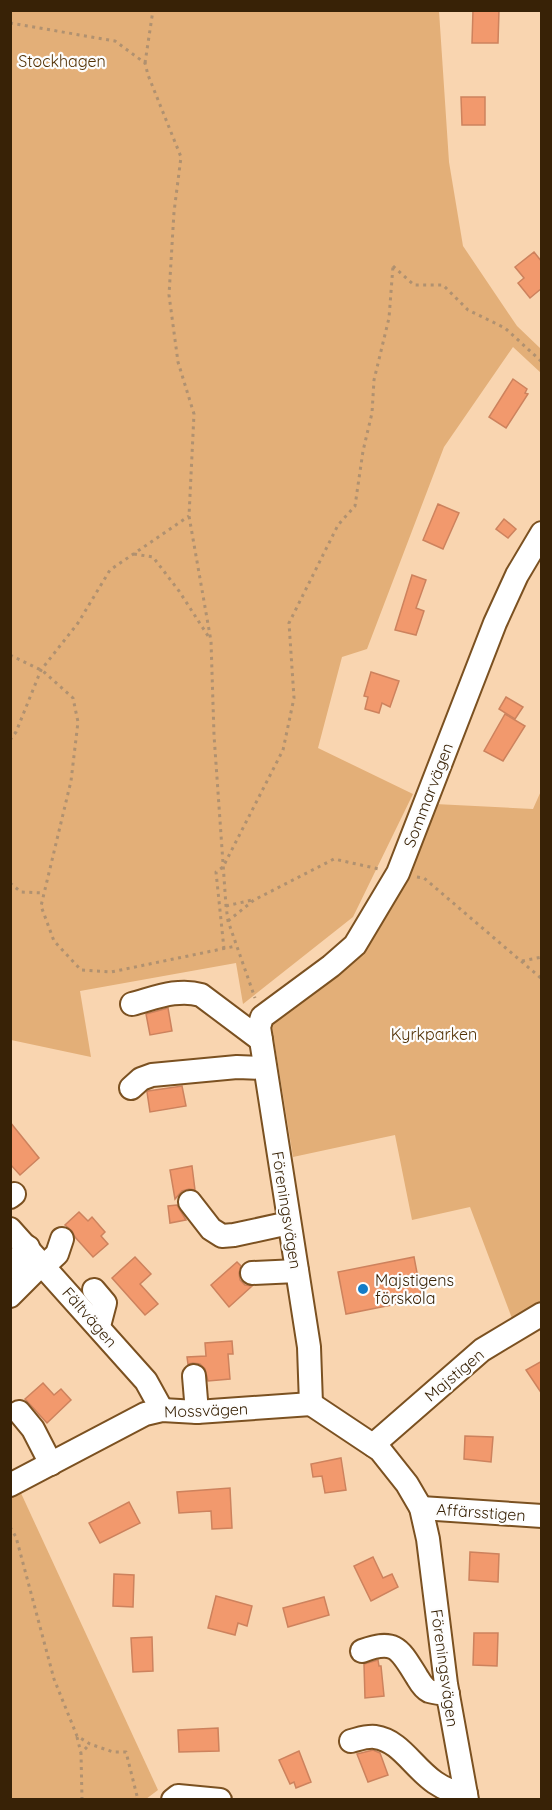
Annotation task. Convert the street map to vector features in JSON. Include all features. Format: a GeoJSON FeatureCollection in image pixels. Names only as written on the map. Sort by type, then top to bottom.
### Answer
{"type":"FeatureCollection","features":[{"type":"Feature","properties":{"kind":"street","name":"Sommarvägen"},"geometry":{"type":"LineString","coordinates":[[262,1017],[331,966],[355,945],[398,873],[495,623],[517,575],[542,533]]}},
{"type":"Feature","properties":{"kind":"street"},"geometry":{"type":"LineString","coordinates":[[132,1004],[181,992],[201,994],[261,1040]]}},
{"type":"Feature","properties":{"kind":"street","name":"Föreningsvägen"},"geometry":{"type":"LineString","coordinates":[[262,1017],[259,1027],[309,1347],[311,1404],[373,1445],[390,1461],[421,1508],[428,1539],[448,1694],[466,1797]]}},
{"type":"Feature","properties":{"kind":"street"},"geometry":{"type":"LineString","coordinates":[[131,1088],[141,1079],[152,1074],[237,1067],[265,1068]]}},
{"type":"Feature","properties":{"kind":"street"},"geometry":{"type":"LineString","coordinates":[[190,1202],[211,1229],[222,1236],[289,1223]]}},
{"type":"Feature","properties":{"kind":"street","name":"Fältvägen"},"geometry":{"type":"LineString","coordinates":[[10,1229],[146,1381],[162,1410]]}},
{"type":"Feature","properties":{"kind":"street"},"geometry":{"type":"LineString","coordinates":[[10,1268],[57,1254],[62,1239]]}},
{"type":"Feature","properties":{"kind":"street"},"geometry":{"type":"LineString","coordinates":[[10,1296],[38,1259]]}},
{"type":"Feature","properties":{"kind":"street"},"geometry":{"type":"LineString","coordinates":[[264,1278],[297,1270]]}},
{"type":"Feature","properties":{"kind":"street"},"geometry":{"type":"LineString","coordinates":[[94,1290],[105,1303],[99,1326]]}},
{"type":"Feature","properties":{"kind":"street","name":"Majstigen"},"geometry":{"type":"LineString","coordinates":[[373,1445],[482,1350],[542,1314]]}},
{"type":"Feature","properties":{"kind":"street"},"geometry":{"type":"LineString","coordinates":[[194,1376],[197,1412]]}},
{"type":"Feature","properties":{"kind":"street","name":"Mossvägen"},"geometry":{"type":"LineString","coordinates":[[10,1485],[145,1414],[162,1410],[197,1412],[311,1404]]}},
{"type":"Feature","properties":{"kind":"street"},"geometry":{"type":"LineString","coordinates":[[19,1412],[33,1429],[51,1464]]}},
{"type":"Feature","properties":{"kind":"street","name":"Affärsstigen"},"geometry":{"type":"LineString","coordinates":[[421,1508],[542,1516]]}},
{"type":"Feature","properties":{"kind":"street"},"geometry":{"type":"LineString","coordinates":[[362,1651],[379,1644],[395,1648],[401,1652],[423,1687],[430,1692],[448,1694]]}},
{"type":"Feature","properties":{"kind":"street"},"geometry":{"type":"LineString","coordinates":[[351,1742],[367,1737],[388,1741],[436,1785],[466,1797]]}},
{"type":"Feature","properties":{"kind":"street"},"geometry":{"type":"LineString","coordinates":[[173,1800],[177,1796],[220,1800]]}},
{"type":"Feature","properties":{"kind":"path"},"geometry":{"type":"LineString","coordinates":[[153,10],[145,63],[147,75],[181,157],[174,212],[169,295],[178,362],[194,414],[189,516],[212,640],[214,735],[226,906],[236,946],[262,1017]]}},
{"type":"Feature","properties":{"kind":"path"},"geometry":{"type":"LineString","coordinates":[[10,23],[115,41],[145,63]]}},
{"type":"Feature","properties":{"kind":"path"},"geometry":{"type":"LineString","coordinates":[[224,949],[216,872],[224,867],[283,750],[294,698],[289,622],[338,525],[355,506],[363,452],[372,413],[374,380],[388,318],[393,266],[414,285],[443,285],[468,310],[505,328],[542,362]]}},
{"type":"Feature","properties":{"kind":"path"},"geometry":{"type":"LineString","coordinates":[[10,740],[16,732],[41,670],[78,623],[110,570],[189,516]]}},
{"type":"Feature","properties":{"kind":"path"},"geometry":{"type":"LineString","coordinates":[[132,554],[153,557],[212,640]]}},
{"type":"Feature","properties":{"kind":"path"},"geometry":{"type":"LineString","coordinates":[[10,655],[41,670],[73,698],[78,722],[71,781],[41,906],[54,941],[81,970],[111,972],[236,946]]}},
{"type":"Feature","properties":{"kind":"path"},"geometry":{"type":"LineString","coordinates":[[10,884],[21,892],[44,893]]}},
{"type":"Feature","properties":{"kind":"path"},"geometry":{"type":"LineString","coordinates":[[226,906],[254,900]]}},
{"type":"Feature","properties":{"kind":"path"},"geometry":{"type":"LineString","coordinates":[[522,961],[542,957]]}},
{"type":"Feature","properties":{"kind":"path"},"geometry":{"type":"LineString","coordinates":[[10,1527],[16,1537],[54,1679],[77,1736],[81,1753],[82,1800]]}},
{"type":"Feature","properties":{"kind":"path"},"geometry":{"type":"LineString","coordinates":[[77,1736],[90,1744],[113,1752],[126,1752],[138,1800]]}},
{"type":"Feature","properties":{"kind":"path"},"geometry":{"type":"LineString","coordinates":[[81,1753],[90,1744]]}},
{"type":"Feature","properties":{"kind":"green space","name":"Stockhagen"},"geometry":{"type":"Polygon","coordinates":[[[11,10],[439,11],[449,162],[463,246],[517,326],[541,349],[541,373],[513,347],[444,447],[367,649],[342,657],[318,748],[413,794],[353,917],[243,1004],[236,963],[80,991],[91,1057],[11,1040],[11,10]]]}},
{"type":"Feature","properties":{"kind":"green space","name":"Kyrkparken"},"geometry":{"type":"Polygon","coordinates":[[[541,791],[541,1304],[513,1321],[470,1207],[412,1220],[395,1135],[293,1157],[270,1015],[354,960],[392,908],[435,804],[533,809],[541,791]]]}},
{"type":"Feature","properties":{"kind":"green space"},"geometry":{"type":"Polygon","coordinates":[[[20,1491],[158,1790],[146,1799],[11,1800],[10,1495],[20,1491]]]}},
{"type":"Feature","properties":{"kind":"building"},"geometry":{"type":"Polygon","coordinates":[[[473,10],[499,10],[498,43],[472,43],[473,10]]]}},
{"type":"Feature","properties":{"kind":"building"},"geometry":{"type":"Polygon","coordinates":[[[461,97],[485,97],[485,125],[462,125],[461,97]]]}},
{"type":"Feature","properties":{"kind":"building"},"geometry":{"type":"Polygon","coordinates":[[[534,252],[542,262],[542,288],[530,298],[518,283],[524,278],[515,267],[534,252]]]}},
{"type":"Feature","properties":{"kind":"building"},"geometry":{"type":"Polygon","coordinates":[[[513,379],[527,389],[525,393],[528,394],[506,428],[489,417],[513,379]]]}},
{"type":"Feature","properties":{"kind":"building"},"geometry":{"type":"Polygon","coordinates":[[[438,504],[459,513],[443,549],[423,540],[438,504]]]}},
{"type":"Feature","properties":{"kind":"building"},"geometry":{"type":"Polygon","coordinates":[[[504,519],[516,529],[508,538],[496,529],[504,519]]]}},
{"type":"Feature","properties":{"kind":"building"},"geometry":{"type":"Polygon","coordinates":[[[412,575],[426,580],[416,608],[424,611],[416,635],[395,630],[412,575]]]}},
{"type":"Feature","properties":{"kind":"building"},"geometry":{"type":"Polygon","coordinates":[[[371,672],[399,681],[390,707],[382,703],[379,713],[365,709],[368,697],[364,696],[371,672]]]}},
{"type":"Feature","properties":{"kind":"building"},"geometry":{"type":"Polygon","coordinates":[[[506,697],[523,707],[515,719],[499,709],[506,697]]]}},
{"type":"Feature","properties":{"kind":"building"},"geometry":{"type":"Polygon","coordinates":[[[505,714],[525,726],[503,761],[484,751],[505,714]]]}},
{"type":"Feature","properties":{"kind":"building"},"geometry":{"type":"Polygon","coordinates":[[[168,1008],[172,1031],[150,1035],[146,1014],[168,1008]]]}},
{"type":"Feature","properties":{"kind":"building"},"geometry":{"type":"Polygon","coordinates":[[[182,1086],[186,1106],[150,1112],[148,1091],[182,1086]]]}},
{"type":"Feature","properties":{"kind":"building"},"geometry":{"type":"Polygon","coordinates":[[[10,1122],[39,1158],[20,1175],[10,1164],[10,1122]]]}},
{"type":"Feature","properties":{"kind":"building"},"geometry":{"type":"Polygon","coordinates":[[[192,1166],[195,1190],[182,1191],[175,1199],[170,1170],[192,1166]]]}},
{"type":"Feature","properties":{"kind":"building"},"geometry":{"type":"Polygon","coordinates":[[[177,1205],[186,1220],[170,1223],[168,1206],[177,1205]]]}},
{"type":"Feature","properties":{"kind":"building"},"geometry":{"type":"Polygon","coordinates":[[[79,1212],[88,1221],[92,1217],[105,1232],[101,1236],[108,1244],[93,1257],[65,1225],[79,1212]]]}},
{"type":"Feature","properties":{"kind":"building"},"geometry":{"type":"Polygon","coordinates":[[[135,1257],[151,1274],[140,1284],[158,1304],[145,1315],[112,1278],[135,1257]]]}},
{"type":"Feature","properties":{"kind":"building"},"geometry":{"type":"Polygon","coordinates":[[[414,1257],[422,1299],[346,1314],[338,1272],[414,1257]]]}},
{"type":"Feature","properties":{"kind":"building"},"geometry":{"type":"Polygon","coordinates":[[[237,1262],[241,1266],[240,1280],[245,1285],[252,1286],[229,1307],[211,1285],[237,1262]]]}},
{"type":"Feature","properties":{"kind":"building"},"geometry":{"type":"Polygon","coordinates":[[[232,1341],[233,1354],[228,1354],[230,1379],[208,1381],[205,1369],[200,1364],[188,1364],[187,1357],[206,1356],[205,1343],[232,1341]]]}},
{"type":"Feature","properties":{"kind":"building"},"geometry":{"type":"Polygon","coordinates":[[[542,1361],[542,1394],[526,1370],[542,1361]]]}},
{"type":"Feature","properties":{"kind":"building"},"geometry":{"type":"Polygon","coordinates":[[[43,1383],[54,1395],[61,1389],[71,1400],[47,1423],[25,1399],[43,1383]]]}},
{"type":"Feature","properties":{"kind":"building"},"geometry":{"type":"Polygon","coordinates":[[[465,1436],[493,1437],[491,1462],[464,1459],[465,1436]]]}},
{"type":"Feature","properties":{"kind":"building"},"geometry":{"type":"Polygon","coordinates":[[[341,1458],[346,1490],[325,1493],[322,1476],[313,1477],[311,1464],[341,1458]]]}},
{"type":"Feature","properties":{"kind":"building"},"geometry":{"type":"Polygon","coordinates":[[[230,1488],[232,1528],[212,1529],[211,1511],[179,1513],[177,1492],[230,1488]]]}},
{"type":"Feature","properties":{"kind":"building"},"geometry":{"type":"Polygon","coordinates":[[[129,1502],[140,1523],[100,1543],[89,1523],[129,1502]]]}},
{"type":"Feature","properties":{"kind":"building"},"geometry":{"type":"Polygon","coordinates":[[[470,1552],[499,1554],[498,1582],[469,1580],[470,1552]]]}},
{"type":"Feature","properties":{"kind":"building"},"geometry":{"type":"Polygon","coordinates":[[[373,1557],[383,1578],[392,1574],[398,1587],[371,1601],[354,1566],[373,1557]]]}},
{"type":"Feature","properties":{"kind":"building"},"geometry":{"type":"Polygon","coordinates":[[[114,1574],[134,1575],[133,1607],[113,1606],[114,1574]]]}},
{"type":"Feature","properties":{"kind":"building"},"geometry":{"type":"Polygon","coordinates":[[[216,1596],[252,1606],[247,1626],[238,1623],[235,1635],[208,1628],[216,1596]]]}},
{"type":"Feature","properties":{"kind":"building"},"geometry":{"type":"Polygon","coordinates":[[[324,1597],[329,1615],[288,1627],[283,1608],[324,1597]]]}},
{"type":"Feature","properties":{"kind":"building"},"geometry":{"type":"Polygon","coordinates":[[[474,1633],[498,1633],[497,1666],[473,1665],[474,1633]]]}},
{"type":"Feature","properties":{"kind":"building"},"geometry":{"type":"Polygon","coordinates":[[[152,1637],[153,1671],[133,1672],[131,1638],[152,1637]]]}},
{"type":"Feature","properties":{"kind":"building"},"geometry":{"type":"Polygon","coordinates":[[[378,1660],[381,1666],[384,1696],[365,1698],[364,1664],[378,1660]]]}},
{"type":"Feature","properties":{"kind":"building"},"geometry":{"type":"Polygon","coordinates":[[[218,1728],[219,1751],[179,1752],[178,1730],[218,1728]]]}},
{"type":"Feature","properties":{"kind":"building"},"geometry":{"type":"Polygon","coordinates":[[[373,1750],[380,1753],[388,1775],[368,1782],[357,1754],[373,1750]]]}},
{"type":"Feature","properties":{"kind":"building"},"geometry":{"type":"Polygon","coordinates":[[[299,1751],[311,1782],[296,1788],[294,1782],[290,1784],[279,1760],[299,1751]]]}},
{"type":"Feature","properties":{"kind":"place","name":"Majstigens förskola"},"geometry":{"type":"Point","coordinates":[363,1289]}}]}
